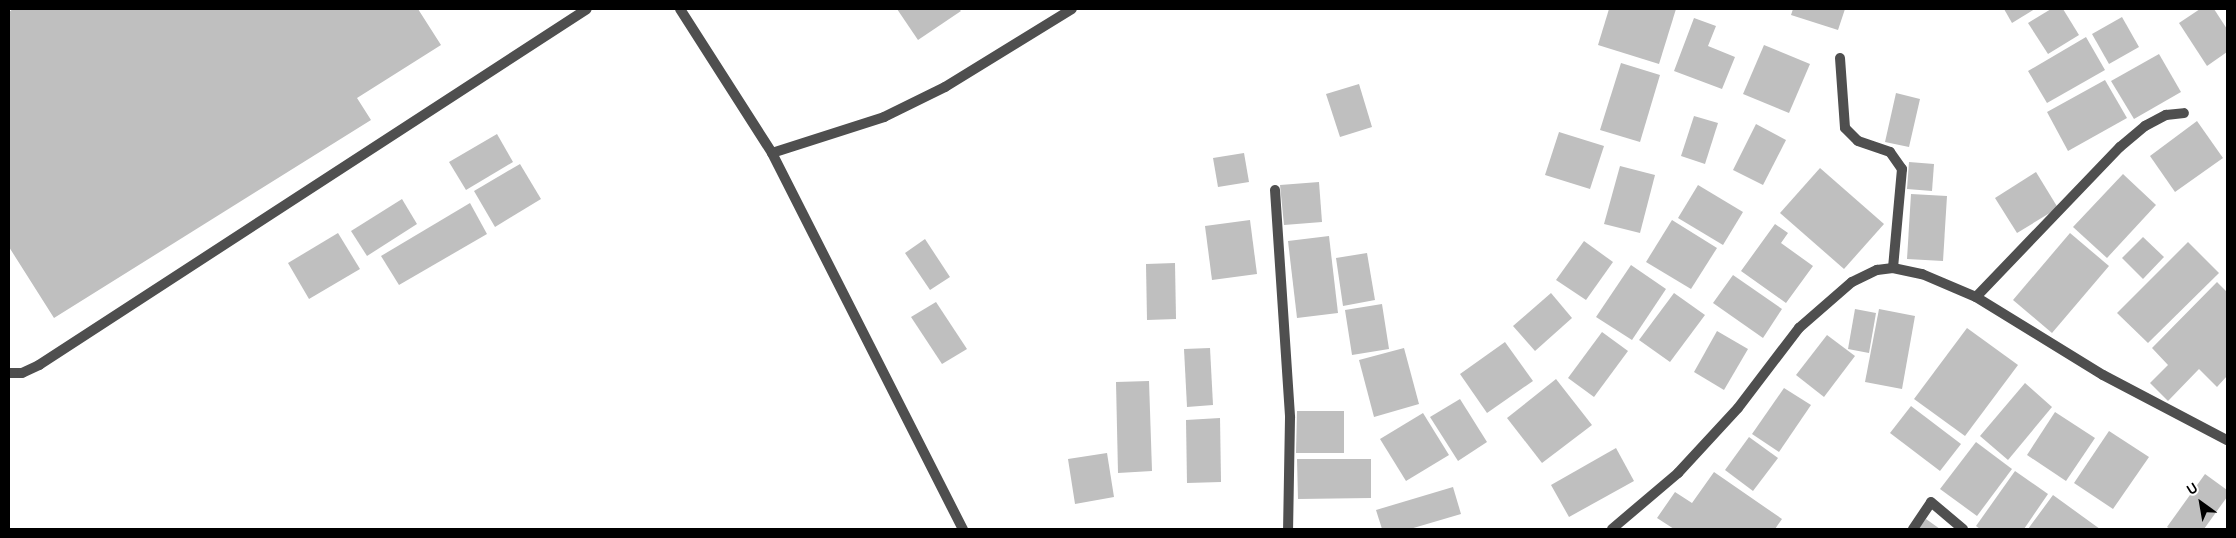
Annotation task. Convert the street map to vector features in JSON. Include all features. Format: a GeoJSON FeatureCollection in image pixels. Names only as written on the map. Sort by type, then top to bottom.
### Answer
{"type":"FeatureCollection","features":[{"type":"Feature","properties":{"kind":"street"},"geometry":{"type":"LineString","coordinates":[[9,373],[22,373],[39,365],[587,9]]}},
{"type":"Feature","properties":{"kind":"street"},"geometry":{"type":"LineString","coordinates":[[680,9],[772,153],[963,529]]}},
{"type":"Feature","properties":{"kind":"street"},"geometry":{"type":"LineString","coordinates":[[772,153],[884,117],[945,87],[1072,9]]}},
{"type":"Feature","properties":{"kind":"street"},"geometry":{"type":"LineString","coordinates":[[1840,58],[1845,128],[1858,141],[1890,152],[1902,169],[1893,268]]}},
{"type":"Feature","properties":{"kind":"street"},"geometry":{"type":"LineString","coordinates":[[1976,297],[2120,147],[2144,126],[2166,115],[2184,113]]}},
{"type":"Feature","properties":{"kind":"street"},"geometry":{"type":"LineString","coordinates":[[1275,190],[1290,418],[1288,529]]}},
{"type":"Feature","properties":{"kind":"street"},"geometry":{"type":"LineString","coordinates":[[1612,529],[1678,473],[1738,408],[1800,328],[1852,282],[1878,270],[1893,268],[1922,274],[1976,297],[2103,375],[2227,440]]}},
{"type":"Feature","properties":{"kind":"street"},"geometry":{"type":"LineString","coordinates":[[1912,529],[1931,502],[1963,529]]}},
{"type":"Feature","properties":{"kind":"building"},"geometry":{"type":"Polygon","coordinates":[[[13,9],[418,9],[441,45],[357,98],[371,120],[54,318],[9,247],[9,12],[13,9]]]}},
{"type":"Feature","properties":{"kind":"building"},"geometry":{"type":"Polygon","coordinates":[[[897,9],[959,9],[961,11],[918,40],[897,9]]]}},
{"type":"Feature","properties":{"kind":"building"},"geometry":{"type":"Polygon","coordinates":[[[1609,9],[1676,9],[1659,64],[1598,45],[1609,9]]]}},
{"type":"Feature","properties":{"kind":"building"},"geometry":{"type":"Polygon","coordinates":[[[1793,9],[1845,9],[1838,30],[1791,15],[1793,9]]]}},
{"type":"Feature","properties":{"kind":"building"},"geometry":{"type":"Polygon","coordinates":[[[2004,9],[2035,9],[2012,23],[2004,9]]]}},
{"type":"Feature","properties":{"kind":"building"},"geometry":{"type":"Polygon","coordinates":[[[2051,9],[2063,9],[2079,35],[2048,54],[2028,23],[2051,9]]]}},
{"type":"Feature","properties":{"kind":"building"},"geometry":{"type":"Polygon","coordinates":[[[2200,9],[2214,9],[2227,29],[2227,52],[2207,66],[2179,23],[2200,9]]]}},
{"type":"Feature","properties":{"kind":"building"},"geometry":{"type":"Polygon","coordinates":[[[2122,17],[2139,47],[2109,64],[2092,34],[2122,17]]]}},
{"type":"Feature","properties":{"kind":"building"},"geometry":{"type":"Polygon","coordinates":[[[1694,18],[1716,26],[1708,46],[1735,57],[1722,89],[1674,71],[1694,18]]]}},
{"type":"Feature","properties":{"kind":"building"},"geometry":{"type":"Polygon","coordinates":[[[2086,37],[2105,70],[2047,103],[2028,71],[2086,37]]]}},
{"type":"Feature","properties":{"kind":"building"},"geometry":{"type":"Polygon","coordinates":[[[1764,45],[1810,64],[1789,113],[1743,94],[1764,45]]]}},
{"type":"Feature","properties":{"kind":"building"},"geometry":{"type":"Polygon","coordinates":[[[2159,54],[2181,92],[2134,119],[2111,81],[2159,54]]]}},
{"type":"Feature","properties":{"kind":"building"},"geometry":{"type":"Polygon","coordinates":[[[1621,63],[1660,75],[1640,142],[1600,130],[1621,63]]]}},
{"type":"Feature","properties":{"kind":"building"},"geometry":{"type":"Polygon","coordinates":[[[2105,80],[2127,118],[2068,151],[2047,112],[2105,80]]]}},
{"type":"Feature","properties":{"kind":"building"},"geometry":{"type":"Polygon","coordinates":[[[1359,84],[1372,127],[1340,137],[1326,94],[1359,84]]]}},
{"type":"Feature","properties":{"kind":"building"},"geometry":{"type":"Polygon","coordinates":[[[1896,93],[1920,99],[1909,147],[1885,142],[1896,93]]]}},
{"type":"Feature","properties":{"kind":"building"},"geometry":{"type":"Polygon","coordinates":[[[1694,116],[1718,123],[1705,164],[1681,156],[1694,116]]]}},
{"type":"Feature","properties":{"kind":"building"},"geometry":{"type":"Polygon","coordinates":[[[2197,121],[2223,158],[2175,192],[2150,156],[2197,121]]]}},
{"type":"Feature","properties":{"kind":"building"},"geometry":{"type":"Polygon","coordinates":[[[1756,124],[1786,140],[1763,185],[1733,170],[1756,124]]]}},
{"type":"Feature","properties":{"kind":"building"},"geometry":{"type":"Polygon","coordinates":[[[1559,132],[1604,146],[1590,189],[1545,175],[1559,132]]]}},
{"type":"Feature","properties":{"kind":"building"},"geometry":{"type":"Polygon","coordinates":[[[497,134],[513,162],[466,190],[449,162],[497,134]]]}},
{"type":"Feature","properties":{"kind":"building"},"geometry":{"type":"Polygon","coordinates":[[[1244,153],[1249,182],[1218,187],[1213,158],[1244,153]]]}},
{"type":"Feature","properties":{"kind":"building"},"geometry":{"type":"Polygon","coordinates":[[[1909,162],[1934,164],[1932,191],[1907,189],[1909,162]]]}},
{"type":"Feature","properties":{"kind":"building"},"geometry":{"type":"Polygon","coordinates":[[[520,164],[541,199],[495,227],[474,191],[520,164]]]}},
{"type":"Feature","properties":{"kind":"building"},"geometry":{"type":"Polygon","coordinates":[[[1620,166],[1655,175],[1640,233],[1604,224],[1620,166]]]}},
{"type":"Feature","properties":{"kind":"building"},"geometry":{"type":"Polygon","coordinates":[[[1820,168],[1884,224],[1844,269],[1780,213],[1820,168]]]}},
{"type":"Feature","properties":{"kind":"building"},"geometry":{"type":"Polygon","coordinates":[[[2036,172],[2058,208],[2017,233],[1995,198],[2036,172]]]}},
{"type":"Feature","properties":{"kind":"building"},"geometry":{"type":"Polygon","coordinates":[[[2123,174],[2156,205],[2107,258],[2073,227],[2123,174]]]}},
{"type":"Feature","properties":{"kind":"building"},"geometry":{"type":"Polygon","coordinates":[[[1319,182],[1322,222],[1284,225],[1280,185],[1319,182]]]}},
{"type":"Feature","properties":{"kind":"building"},"geometry":{"type":"Polygon","coordinates":[[[1698,185],[1743,212],[1723,245],[1678,218],[1698,185]]]}},
{"type":"Feature","properties":{"kind":"building"},"geometry":{"type":"Polygon","coordinates":[[[1911,194],[1947,196],[1943,261],[1907,259],[1911,194]]]}},
{"type":"Feature","properties":{"kind":"building"},"geometry":{"type":"Polygon","coordinates":[[[402,199],[417,224],[367,256],[351,231],[402,199]]]}},
{"type":"Feature","properties":{"kind":"building"},"geometry":{"type":"Polygon","coordinates":[[[470,203],[487,234],[399,285],[381,256],[470,203]]]}},
{"type":"Feature","properties":{"kind":"building"},"geometry":{"type":"Polygon","coordinates":[[[1250,220],[1257,274],[1212,280],[1205,226],[1250,220]]]}},
{"type":"Feature","properties":{"kind":"building"},"geometry":{"type":"Polygon","coordinates":[[[1672,220],[1717,248],[1691,289],[1646,262],[1672,220]]]}},
{"type":"Feature","properties":{"kind":"building"},"geometry":{"type":"Polygon","coordinates":[[[1775,224],[1788,233],[1781,243],[1813,266],[1786,303],[1741,271],[1775,224]]]}},
{"type":"Feature","properties":{"kind":"building"},"geometry":{"type":"Polygon","coordinates":[[[338,233],[360,269],[309,299],[288,263],[338,233]]]}},
{"type":"Feature","properties":{"kind":"building"},"geometry":{"type":"Polygon","coordinates":[[[2070,233],[2109,266],[2052,333],[2013,300],[2070,233]]]}},
{"type":"Feature","properties":{"kind":"building"},"geometry":{"type":"Polygon","coordinates":[[[1329,236],[1338,313],[1297,318],[1288,241],[1329,236]]]}},
{"type":"Feature","properties":{"kind":"building"},"geometry":{"type":"Polygon","coordinates":[[[2143,237],[2164,257],[2143,279],[2122,258],[2143,237]]]}},
{"type":"Feature","properties":{"kind":"building"},"geometry":{"type":"Polygon","coordinates":[[[925,239],[950,277],[930,290],[905,253],[925,239]]]}},
{"type":"Feature","properties":{"kind":"building"},"geometry":{"type":"Polygon","coordinates":[[[1584,241],[1613,262],[1586,300],[1556,280],[1584,241]]]}},
{"type":"Feature","properties":{"kind":"building"},"geometry":{"type":"Polygon","coordinates":[[[2188,242],[2219,273],[2148,343],[2117,313],[2188,242]]]}},
{"type":"Feature","properties":{"kind":"building"},"geometry":{"type":"Polygon","coordinates":[[[1367,253],[1375,300],[1343,306],[1336,258],[1367,253]]]}},
{"type":"Feature","properties":{"kind":"building"},"geometry":{"type":"Polygon","coordinates":[[[1175,263],[1176,319],[1147,320],[1146,264],[1175,263]]]}},
{"type":"Feature","properties":{"kind":"building"},"geometry":{"type":"Polygon","coordinates":[[[1631,265],[1666,289],[1632,340],[1596,317],[1631,265]]]}},
{"type":"Feature","properties":{"kind":"building"},"geometry":{"type":"Polygon","coordinates":[[[1733,275],[1782,309],[1763,338],[1713,303],[1733,275]]]}},
{"type":"Feature","properties":{"kind":"building"},"geometry":{"type":"Polygon","coordinates":[[[2217,282],[2227,292],[2227,376],[2217,387],[2199,369],[2168,401],[2150,383],[2168,365],[2152,348],[2217,282]]]}},
{"type":"Feature","properties":{"kind":"building"},"geometry":{"type":"Polygon","coordinates":[[[1551,293],[1572,318],[1535,351],[1513,326],[1551,293]]]}},
{"type":"Feature","properties":{"kind":"building"},"geometry":{"type":"Polygon","coordinates":[[[1674,293],[1705,315],[1670,362],[1639,340],[1674,293]]]}},
{"type":"Feature","properties":{"kind":"building"},"geometry":{"type":"Polygon","coordinates":[[[936,302],[967,349],[942,364],[911,317],[936,302]]]}},
{"type":"Feature","properties":{"kind":"building"},"geometry":{"type":"Polygon","coordinates":[[[1382,304],[1389,349],[1352,355],[1345,310],[1382,304]]]}},
{"type":"Feature","properties":{"kind":"building"},"geometry":{"type":"Polygon","coordinates":[[[1855,309],[1876,313],[1869,353],[1848,349],[1855,309]]]}},
{"type":"Feature","properties":{"kind":"building"},"geometry":{"type":"Polygon","coordinates":[[[1879,309],[1915,316],[1902,389],[1865,382],[1879,309]]]}},
{"type":"Feature","properties":{"kind":"building"},"geometry":{"type":"Polygon","coordinates":[[[1967,328],[2018,365],[1965,436],[1914,399],[1967,328]]]}},
{"type":"Feature","properties":{"kind":"building"},"geometry":{"type":"Polygon","coordinates":[[[1717,331],[1748,349],[1724,390],[1694,372],[1717,331]]]}},
{"type":"Feature","properties":{"kind":"building"},"geometry":{"type":"Polygon","coordinates":[[[1602,332],[1628,351],[1594,397],[1568,378],[1602,332]]]}},
{"type":"Feature","properties":{"kind":"building"},"geometry":{"type":"Polygon","coordinates":[[[1827,335],[1855,356],[1824,397],[1796,375],[1827,335]]]}},
{"type":"Feature","properties":{"kind":"building"},"geometry":{"type":"Polygon","coordinates":[[[1505,342],[1533,381],[1487,413],[1460,374],[1505,342]]]}},
{"type":"Feature","properties":{"kind":"building"},"geometry":{"type":"Polygon","coordinates":[[[1210,348],[1213,405],[1187,407],[1184,349],[1210,348]]]}},
{"type":"Feature","properties":{"kind":"building"},"geometry":{"type":"Polygon","coordinates":[[[1404,348],[1419,404],[1374,417],[1359,360],[1404,348]]]}},
{"type":"Feature","properties":{"kind":"building"},"geometry":{"type":"Polygon","coordinates":[[[1556,379],[1592,425],[1542,463],[1507,418],[1556,379]]]}},
{"type":"Feature","properties":{"kind":"building"},"geometry":{"type":"Polygon","coordinates":[[[1149,381],[1152,471],[1118,473],[1116,382],[1149,381]]]}},
{"type":"Feature","properties":{"kind":"building"},"geometry":{"type":"Polygon","coordinates":[[[2025,383],[2052,407],[2008,460],[1980,436],[2025,383]]]}},
{"type":"Feature","properties":{"kind":"building"},"geometry":{"type":"Polygon","coordinates":[[[1784,388],[1811,405],[1779,452],[1752,434],[1784,388]]]}},
{"type":"Feature","properties":{"kind":"building"},"geometry":{"type":"Polygon","coordinates":[[[1460,399],[1487,442],[1458,461],[1430,417],[1460,399]]]}},
{"type":"Feature","properties":{"kind":"building"},"geometry":{"type":"Polygon","coordinates":[[[1911,406],[1961,444],[1940,471],[1890,433],[1911,406]]]}},
{"type":"Feature","properties":{"kind":"building"},"geometry":{"type":"Polygon","coordinates":[[[1297,411],[1344,411],[1344,453],[1296,453],[1297,411]]]}},
{"type":"Feature","properties":{"kind":"building"},"geometry":{"type":"Polygon","coordinates":[[[2055,412],[2095,438],[2066,481],[2027,455],[2055,412]]]}},
{"type":"Feature","properties":{"kind":"building"},"geometry":{"type":"Polygon","coordinates":[[[1423,413],[1449,455],[1406,481],[1380,439],[1423,413]]]}},
{"type":"Feature","properties":{"kind":"building"},"geometry":{"type":"Polygon","coordinates":[[[1220,418],[1221,482],[1187,483],[1186,420],[1220,418]]]}},
{"type":"Feature","properties":{"kind":"building"},"geometry":{"type":"Polygon","coordinates":[[[2109,431],[2149,457],[2113,509],[2074,483],[2109,431]]]}},
{"type":"Feature","properties":{"kind":"building"},"geometry":{"type":"Polygon","coordinates":[[[1749,437],[1778,458],[1753,491],[1725,470],[1749,437]]]}},
{"type":"Feature","properties":{"kind":"building"},"geometry":{"type":"Polygon","coordinates":[[[1976,442],[2012,469],[1977,516],[1940,489],[1976,442]]]}},
{"type":"Feature","properties":{"kind":"building"},"geometry":{"type":"Polygon","coordinates":[[[1616,448],[1634,481],[1569,517],[1551,485],[1616,448]]]}},
{"type":"Feature","properties":{"kind":"building"},"geometry":{"type":"Polygon","coordinates":[[[1107,453],[1114,497],[1075,504],[1068,459],[1107,453]]]}},
{"type":"Feature","properties":{"kind":"building"},"geometry":{"type":"Polygon","coordinates":[[[1297,459],[1371,459],[1371,498],[1298,499],[1297,459]]]}},
{"type":"Feature","properties":{"kind":"building"},"geometry":{"type":"Polygon","coordinates":[[[2015,471],[2048,494],[2024,529],[1980,529],[1976,526],[2015,471]]]}},
{"type":"Feature","properties":{"kind":"building"},"geometry":{"type":"Polygon","coordinates":[[[1714,472],[1782,519],[1775,529],[1674,529],[1657,518],[1675,492],[1692,503],[1714,472]]]}},
{"type":"Feature","properties":{"kind":"building"},"geometry":{"type":"Polygon","coordinates":[[[2205,474],[2227,490],[2227,497],[2204,529],[2170,529],[2167,527],[2205,474]]]}},
{"type":"Feature","properties":{"kind":"building"},"geometry":{"type":"Polygon","coordinates":[[[1453,487],[1461,514],[1410,529],[1382,529],[1376,510],[1453,487]]]}},
{"type":"Feature","properties":{"kind":"building"},"geometry":{"type":"Polygon","coordinates":[[[2053,495],[2093,524],[2100,529],[2028,529],[2053,495]]]}},
{"type":"Feature","properties":{"kind":"building"},"geometry":{"type":"Polygon","coordinates":[[[1926,519],[1940,529],[1918,529],[1926,519]]]}}]}
